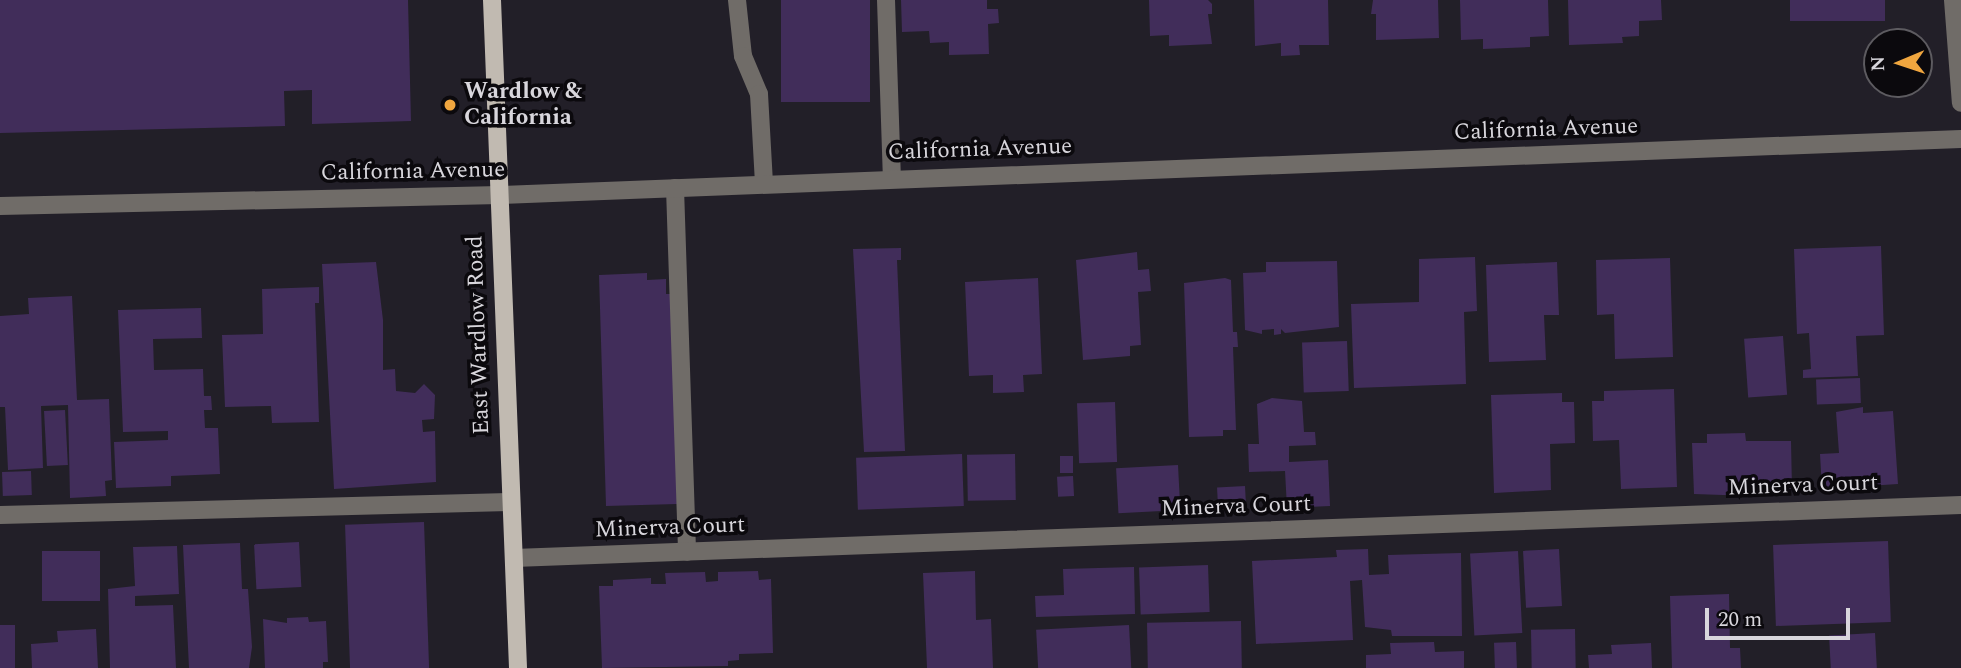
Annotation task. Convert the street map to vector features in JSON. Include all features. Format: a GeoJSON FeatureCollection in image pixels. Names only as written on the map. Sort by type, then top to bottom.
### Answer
{"type":"FeatureCollection","features":[{"type":"Feature","properties":{"kind":"main road","name":"East Wardlow Road"},"geometry":{"type":"LineString","coordinates":[[492,0],[517,668]]}},
{"type":"Feature","properties":{"kind":"street"},"geometry":{"type":"LineString","coordinates":[[737,0],[743,56],[759,94],[764,184]]}},
{"type":"Feature","properties":{"kind":"street"},"geometry":{"type":"LineString","coordinates":[[886,0],[892,178]]}},
{"type":"Feature","properties":{"kind":"street"},"geometry":{"type":"LineString","coordinates":[[1952,0],[1961,103]]}},
{"type":"Feature","properties":{"kind":"street","name":"California Avenue"},"geometry":{"type":"LineString","coordinates":[[0,206],[500,195],[1961,139]]}},
{"type":"Feature","properties":{"kind":"street"},"geometry":{"type":"LineString","coordinates":[[675,188],[687,552]]}},
{"type":"Feature","properties":{"kind":"street"},"geometry":{"type":"LineString","coordinates":[[0,515],[509,502]]}},
{"type":"Feature","properties":{"kind":"street","name":"Minerva Court"},"geometry":{"type":"LineString","coordinates":[[514,558],[1961,505]]}},
{"type":"Feature","properties":{"kind":"building"},"geometry":{"type":"Polygon","coordinates":[[[0,0],[408,0],[411,121],[312,124],[312,90],[284,91],[285,126],[0,133],[0,0]]]}},
{"type":"Feature","properties":{"kind":"building"},"geometry":{"type":"Polygon","coordinates":[[[781,0],[870,0],[870,102],[781,102],[781,0]]]}},
{"type":"Feature","properties":{"kind":"building"},"geometry":{"type":"Polygon","coordinates":[[[901,0],[987,0],[987,9],[998,9],[999,23],[988,24],[989,54],[949,55],[949,42],[930,43],[929,31],[902,32],[901,0]]]}},
{"type":"Feature","properties":{"kind":"building"},"geometry":{"type":"Polygon","coordinates":[[[1149,0],[1208,0],[1212,4],[1212,14],[1208,14],[1212,44],[1169,46],[1169,35],[1150,36],[1149,0]]]}},
{"type":"Feature","properties":{"kind":"building"},"geometry":{"type":"Polygon","coordinates":[[[1254,0],[1328,0],[1329,45],[1299,45],[1300,55],[1281,56],[1281,43],[1255,46],[1254,0]]]}},
{"type":"Feature","properties":{"kind":"building"},"geometry":{"type":"Polygon","coordinates":[[[1373,0],[1438,0],[1439,38],[1376,40],[1376,14],[1371,14],[1373,0]]]}},
{"type":"Feature","properties":{"kind":"building"},"geometry":{"type":"Polygon","coordinates":[[[1460,0],[1548,0],[1549,36],[1530,37],[1530,47],[1483,49],[1483,39],[1461,40],[1460,0]]]}},
{"type":"Feature","properties":{"kind":"building"},"geometry":{"type":"Polygon","coordinates":[[[1568,0],[1661,0],[1662,20],[1639,21],[1639,36],[1622,37],[1623,43],[1569,45],[1568,0]]]}},
{"type":"Feature","properties":{"kind":"building"},"geometry":{"type":"Polygon","coordinates":[[[1790,0],[1885,0],[1885,21],[1790,21],[1790,0]]]}},
{"type":"Feature","properties":{"kind":"building"},"geometry":{"type":"Polygon","coordinates":[[[1881,246],[1884,335],[1856,336],[1858,376],[1803,378],[1803,370],[1811,369],[1809,333],[1797,334],[1794,249],[1881,246]]]}},
{"type":"Feature","properties":{"kind":"building"},"geometry":{"type":"Polygon","coordinates":[[[901,248],[901,260],[897,260],[905,451],[864,452],[853,249],[901,248]]]}},
{"type":"Feature","properties":{"kind":"building"},"geometry":{"type":"Polygon","coordinates":[[[1137,252],[1138,270],[1149,269],[1151,291],[1138,292],[1141,345],[1130,346],[1130,356],[1083,360],[1076,260],[1137,252]]]}},
{"type":"Feature","properties":{"kind":"building"},"geometry":{"type":"Polygon","coordinates":[[[1475,257],[1477,311],[1464,312],[1466,384],[1354,388],[1351,304],[1419,302],[1419,259],[1475,257]]]}},
{"type":"Feature","properties":{"kind":"building"},"geometry":{"type":"Polygon","coordinates":[[[1670,258],[1673,357],[1615,359],[1614,314],[1597,315],[1596,260],[1670,258]]]}},
{"type":"Feature","properties":{"kind":"building"},"geometry":{"type":"Polygon","coordinates":[[[1337,261],[1339,327],[1285,333],[1281,329],[1281,334],[1274,335],[1274,329],[1262,330],[1262,334],[1245,330],[1243,273],[1266,272],[1266,262],[1337,261]]]}},
{"type":"Feature","properties":{"kind":"building"},"geometry":{"type":"Polygon","coordinates":[[[376,262],[383,320],[383,370],[395,369],[396,391],[415,393],[424,384],[435,395],[434,419],[422,420],[423,432],[435,431],[436,482],[334,489],[322,264],[376,262]]]}},
{"type":"Feature","properties":{"kind":"building"},"geometry":{"type":"Polygon","coordinates":[[[1557,262],[1559,315],[1544,315],[1546,360],[1489,362],[1486,265],[1557,262]]]}},
{"type":"Feature","properties":{"kind":"building"},"geometry":{"type":"Polygon","coordinates":[[[647,273],[647,280],[666,279],[666,294],[673,294],[677,504],[606,506],[599,275],[647,273]]]}},
{"type":"Feature","properties":{"kind":"building"},"geometry":{"type":"Polygon","coordinates":[[[1038,278],[1042,374],[1023,375],[1024,392],[993,393],[993,375],[969,376],[965,282],[1038,278]]]}},
{"type":"Feature","properties":{"kind":"building"},"geometry":{"type":"Polygon","coordinates":[[[1225,278],[1231,280],[1233,332],[1237,332],[1238,347],[1233,347],[1236,430],[1223,430],[1223,436],[1189,437],[1184,283],[1225,278]]]}},
{"type":"Feature","properties":{"kind":"building"},"geometry":{"type":"Polygon","coordinates":[[[319,287],[319,303],[315,303],[319,422],[272,423],[271,406],[225,407],[222,335],[263,334],[262,289],[319,287]]]}},
{"type":"Feature","properties":{"kind":"building"},"geometry":{"type":"Polygon","coordinates":[[[72,296],[77,400],[109,399],[112,480],[105,481],[106,496],[70,498],[68,405],[41,406],[43,468],[8,470],[5,407],[0,407],[0,316],[29,314],[28,298],[72,296]]]}},
{"type":"Feature","properties":{"kind":"building"},"geometry":{"type":"Polygon","coordinates":[[[201,308],[202,338],[153,339],[154,370],[203,369],[204,396],[211,396],[212,410],[204,410],[205,428],[218,428],[220,474],[171,476],[171,486],[116,488],[114,442],[168,440],[168,431],[123,432],[118,310],[201,308]]]}},
{"type":"Feature","properties":{"kind":"building"},"geometry":{"type":"Polygon","coordinates":[[[1783,336],[1787,395],[1748,398],[1744,339],[1783,336]]]}},
{"type":"Feature","properties":{"kind":"building"},"geometry":{"type":"Polygon","coordinates":[[[1347,341],[1349,391],[1304,393],[1302,343],[1347,341]]]}},
{"type":"Feature","properties":{"kind":"building"},"geometry":{"type":"Polygon","coordinates":[[[1860,378],[1861,403],[1817,405],[1816,380],[1860,378]]]}},
{"type":"Feature","properties":{"kind":"building"},"geometry":{"type":"Polygon","coordinates":[[[1674,389],[1677,487],[1621,489],[1619,440],[1593,441],[1592,401],[1604,401],[1604,391],[1674,389]]]}},
{"type":"Feature","properties":{"kind":"building"},"geometry":{"type":"Polygon","coordinates":[[[1562,393],[1562,402],[1574,402],[1575,443],[1550,444],[1551,490],[1494,493],[1491,395],[1562,393]]]}},
{"type":"Feature","properties":{"kind":"building"},"geometry":{"type":"Polygon","coordinates":[[[1272,398],[1302,401],[1304,432],[1315,432],[1316,445],[1289,446],[1289,462],[1328,460],[1330,506],[1287,508],[1285,471],[1249,472],[1248,444],[1259,444],[1257,404],[1272,398]]]}},
{"type":"Feature","properties":{"kind":"building"},"geometry":{"type":"Polygon","coordinates":[[[1115,402],[1117,462],[1079,463],[1077,403],[1115,402]]]}},
{"type":"Feature","properties":{"kind":"building"},"geometry":{"type":"Polygon","coordinates":[[[1863,407],[1863,413],[1893,411],[1898,484],[1822,489],[1820,454],[1839,453],[1836,412],[1863,407]]]}},
{"type":"Feature","properties":{"kind":"building"},"geometry":{"type":"Polygon","coordinates":[[[65,410],[68,465],[47,466],[44,411],[65,410]]]}},
{"type":"Feature","properties":{"kind":"building"},"geometry":{"type":"Polygon","coordinates":[[[1745,433],[1746,441],[1791,441],[1792,489],[1752,490],[1752,496],[1694,494],[1692,443],[1707,443],[1707,434],[1745,433]]]}},
{"type":"Feature","properties":{"kind":"building"},"geometry":{"type":"Polygon","coordinates":[[[962,454],[964,506],[858,510],[856,458],[962,454]]]}},
{"type":"Feature","properties":{"kind":"building"},"geometry":{"type":"Polygon","coordinates":[[[1015,454],[1016,500],[968,501],[967,455],[1015,454]]]}},
{"type":"Feature","properties":{"kind":"building"},"geometry":{"type":"Polygon","coordinates":[[[1060,456],[1073,456],[1073,473],[1060,473],[1060,456]]]}},
{"type":"Feature","properties":{"kind":"building"},"geometry":{"type":"Polygon","coordinates":[[[1178,465],[1180,510],[1118,513],[1116,468],[1178,465]]]}},
{"type":"Feature","properties":{"kind":"building"},"geometry":{"type":"Polygon","coordinates":[[[31,471],[32,495],[3,496],[2,472],[31,471]]]}},
{"type":"Feature","properties":{"kind":"building"},"geometry":{"type":"Polygon","coordinates":[[[1073,476],[1074,496],[1058,497],[1057,477],[1073,476]]]}},
{"type":"Feature","properties":{"kind":"building"},"geometry":{"type":"Polygon","coordinates":[[[1245,486],[1246,507],[1218,508],[1217,487],[1245,486]]]}},
{"type":"Feature","properties":{"kind":"building"},"geometry":{"type":"Polygon","coordinates":[[[424,522],[429,668],[350,668],[345,525],[424,522]]]}},
{"type":"Feature","properties":{"kind":"building"},"geometry":{"type":"Polygon","coordinates":[[[1888,541],[1891,622],[1776,626],[1773,545],[1888,541]]]}},
{"type":"Feature","properties":{"kind":"building"},"geometry":{"type":"Polygon","coordinates":[[[299,542],[301,587],[256,589],[254,544],[299,542]]]}},
{"type":"Feature","properties":{"kind":"building"},"geometry":{"type":"Polygon","coordinates":[[[240,543],[242,589],[248,589],[252,647],[249,668],[189,668],[183,545],[240,543]]]}},
{"type":"Feature","properties":{"kind":"building"},"geometry":{"type":"Polygon","coordinates":[[[177,546],[179,594],[135,596],[135,606],[173,605],[176,668],[110,668],[108,589],[135,586],[133,547],[177,546]]]}},
{"type":"Feature","properties":{"kind":"building"},"geometry":{"type":"Polygon","coordinates":[[[1368,549],[1369,575],[1389,574],[1388,555],[1461,553],[1462,636],[1392,636],[1391,630],[1365,627],[1362,580],[1350,581],[1353,640],[1256,644],[1252,561],[1337,557],[1336,550],[1368,549]]]}},
{"type":"Feature","properties":{"kind":"building"},"geometry":{"type":"Polygon","coordinates":[[[1559,549],[1562,606],[1526,608],[1523,551],[1559,549]]]}},
{"type":"Feature","properties":{"kind":"building"},"geometry":{"type":"Polygon","coordinates":[[[42,551],[100,551],[100,601],[42,601],[42,551]]]}},
{"type":"Feature","properties":{"kind":"building"},"geometry":{"type":"Polygon","coordinates":[[[1518,551],[1522,633],[1474,635],[1470,554],[1518,551]]]}},
{"type":"Feature","properties":{"kind":"building"},"geometry":{"type":"Polygon","coordinates":[[[1208,565],[1210,612],[1141,614],[1139,567],[1208,565]]]}},
{"type":"Feature","properties":{"kind":"building"},"geometry":{"type":"Polygon","coordinates":[[[1134,567],[1135,614],[1036,617],[1035,596],[1064,595],[1063,569],[1134,567]]]}},
{"type":"Feature","properties":{"kind":"building"},"geometry":{"type":"Polygon","coordinates":[[[758,571],[759,580],[771,579],[773,653],[739,654],[739,660],[728,661],[728,666],[602,668],[599,586],[613,586],[613,580],[651,578],[651,584],[666,584],[665,573],[705,572],[706,582],[718,581],[718,572],[758,571]]]}},
{"type":"Feature","properties":{"kind":"building"},"geometry":{"type":"Polygon","coordinates":[[[975,571],[976,620],[991,619],[993,668],[927,668],[923,573],[975,571]]]}},
{"type":"Feature","properties":{"kind":"building"},"geometry":{"type":"Polygon","coordinates":[[[1729,594],[1730,648],[1740,648],[1741,668],[1672,668],[1670,596],[1729,594]]]}},
{"type":"Feature","properties":{"kind":"building"},"geometry":{"type":"Polygon","coordinates":[[[308,617],[309,622],[326,621],[328,662],[323,662],[323,668],[265,668],[263,619],[287,623],[287,618],[308,617]]]}},
{"type":"Feature","properties":{"kind":"building"},"geometry":{"type":"Polygon","coordinates":[[[1241,621],[1242,668],[1148,668],[1147,623],[1241,621]]]}},
{"type":"Feature","properties":{"kind":"building"},"geometry":{"type":"Polygon","coordinates":[[[0,625],[15,625],[15,668],[0,668],[0,625]]]}},
{"type":"Feature","properties":{"kind":"building"},"geometry":{"type":"Polygon","coordinates":[[[1129,625],[1131,668],[1038,668],[1036,630],[1129,625]]]}},
{"type":"Feature","properties":{"kind":"building"},"geometry":{"type":"Polygon","coordinates":[[[96,629],[98,668],[32,668],[31,644],[58,642],[57,631],[96,629]]]}},
{"type":"Feature","properties":{"kind":"building"},"geometry":{"type":"Polygon","coordinates":[[[1575,629],[1576,668],[1532,668],[1531,630],[1575,629]]]}},
{"type":"Feature","properties":{"kind":"building"},"geometry":{"type":"Polygon","coordinates":[[[1875,633],[1877,668],[1831,668],[1829,635],[1875,633]]]}},
{"type":"Feature","properties":{"kind":"building"},"geometry":{"type":"Polygon","coordinates":[[[1434,642],[1435,652],[1464,651],[1464,668],[1366,668],[1366,655],[1391,654],[1390,643],[1434,642]]]}},
{"type":"Feature","properties":{"kind":"building"},"geometry":{"type":"Polygon","coordinates":[[[1516,642],[1517,668],[1495,668],[1494,643],[1516,642]]]}},
{"type":"Feature","properties":{"kind":"building"},"geometry":{"type":"Polygon","coordinates":[[[1651,643],[1652,668],[1589,668],[1588,655],[1612,654],[1611,645],[1651,643]]]}},
{"type":"Feature","properties":{"kind":"place","name":"Wardlow & California"},"geometry":{"type":"Point","coordinates":[450,105]}}]}
